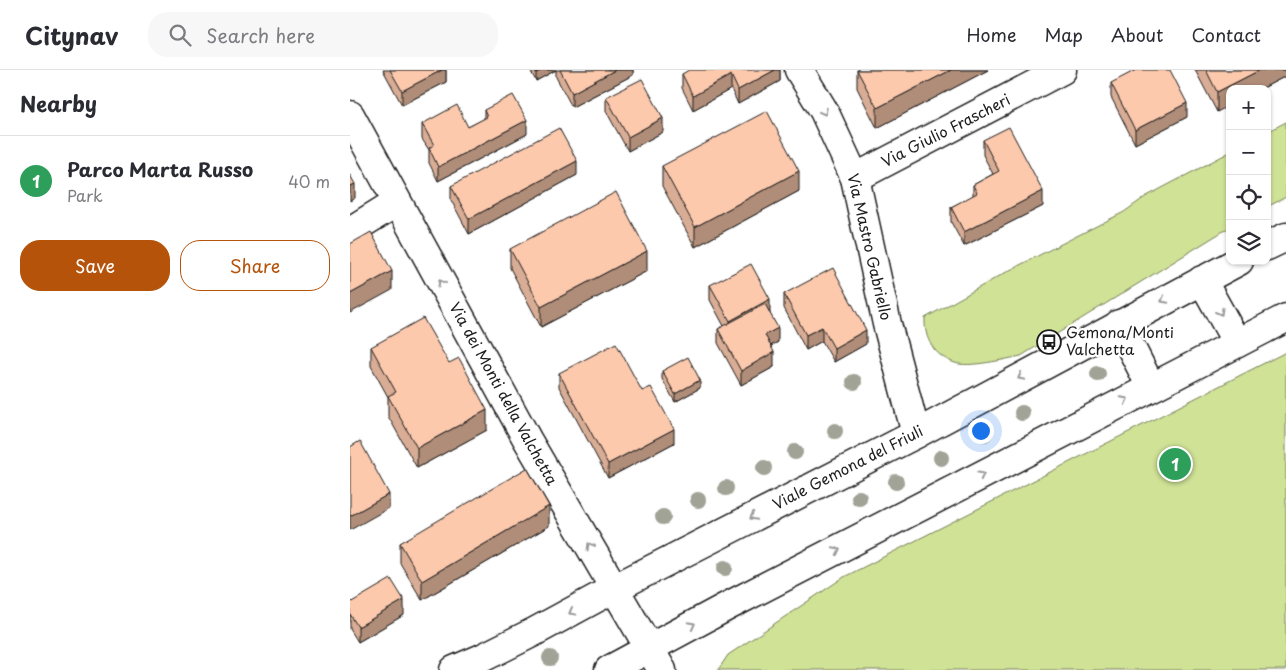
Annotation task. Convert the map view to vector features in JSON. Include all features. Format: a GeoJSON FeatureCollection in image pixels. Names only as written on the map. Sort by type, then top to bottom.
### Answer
{"type":"FeatureCollection","features":[{"type":"Feature","properties":{"kind":"street","name":"Via Mastro Gabriello"},"geometry":{"type":"LineString","coordinates":[[799,70],[828,120],[855,178],[887,324],[916,434]]}},
{"type":"Feature","properties":{"kind":"street","name":"Via Giulio Frascheri"},"geometry":{"type":"LineString","coordinates":[[855,178],[1060,71]]}},
{"type":"Feature","properties":{"kind":"street","name":"Via dei Monti della Valchetta"},"geometry":{"type":"LineString","coordinates":[[350,116],[526,439],[656,659]]}},
{"type":"Feature","properties":{"kind":"street"},"geometry":{"type":"LineString","coordinates":[[350,231],[397,202]]}},
{"type":"Feature","properties":{"kind":"street"},"geometry":{"type":"LineString","coordinates":[[1271,244],[1286,236]]}},
{"type":"Feature","properties":{"kind":"street","name":"Viale Gemona del Friuli"},"geometry":{"type":"LineString","coordinates":[[454,670],[517,641],[615,588],[916,434],[1231,265]]}},
{"type":"Feature","properties":{"kind":"street"},"geometry":{"type":"LineString","coordinates":[[1202,280],[1237,343]]}},
{"type":"Feature","properties":{"kind":"street"},"geometry":{"type":"LineString","coordinates":[[609,670],[656,659],[1151,387],[1286,318]]}},
{"type":"Feature","properties":{"kind":"street"},"geometry":{"type":"LineString","coordinates":[[1119,324],[1151,387]]}},
{"type":"Feature","properties":{"kind":"green space"},"geometry":{"type":"Polygon","coordinates":[[[1286,122],[1286,197],[1271,205],[1271,130],[1286,122]]]}},
{"type":"Feature","properties":{"kind":"green space"},"geometry":{"type":"Polygon","coordinates":[[[1226,154],[1226,229],[1021,356],[988,362],[961,364],[941,356],[932,346],[926,333],[925,318],[1010,270],[1124,212],[1145,197],[1226,154]]]}},
{"type":"Feature","properties":{"kind":"green space"},"geometry":{"type":"Polygon","coordinates":[[[1286,352],[1286,670],[718,670],[728,655],[844,577],[1286,352]]]}},
{"type":"Feature","properties":{"kind":"building"},"geometry":{"type":"Polygon","coordinates":[[[390,70],[442,70],[402,91],[390,70]]]}},
{"type":"Feature","properties":{"kind":"building"},"geometry":{"type":"Polygon","coordinates":[[[560,70],[615,70],[572,93],[560,70]]]}},
{"type":"Feature","properties":{"kind":"building"},"geometry":{"type":"Polygon","coordinates":[[[689,70],[775,70],[738,90],[731,75],[693,96],[682,74],[689,70]]]}},
{"type":"Feature","properties":{"kind":"building"},"geometry":{"type":"Polygon","coordinates":[[[857,70],[951,70],[877,108],[857,70]]]}},
{"type":"Feature","properties":{"kind":"building"},"geometry":{"type":"Polygon","coordinates":[[[1136,70],[1170,70],[1187,103],[1135,130],[1111,83],[1136,70]]]}},
{"type":"Feature","properties":{"kind":"building"},"geometry":{"type":"Polygon","coordinates":[[[1206,70],[1260,70],[1231,85],[1226,85],[1226,87],[1217,92],[1206,70]]]}},
{"type":"Feature","properties":{"kind":"building"},"geometry":{"type":"Polygon","coordinates":[[[642,79],[663,118],[628,137],[606,97],[642,79]]]}},
{"type":"Feature","properties":{"kind":"building"},"geometry":{"type":"Polygon","coordinates":[[[513,95],[527,120],[438,167],[429,148],[434,145],[422,124],[457,105],[468,127],[487,117],[484,110],[513,95]]]}},
{"type":"Feature","properties":{"kind":"building"},"geometry":{"type":"Polygon","coordinates":[[[767,111],[799,171],[695,227],[662,166],[767,111]]]}},
{"type":"Feature","properties":{"kind":"building"},"geometry":{"type":"Polygon","coordinates":[[[1009,127],[1043,191],[964,232],[951,207],[977,193],[973,185],[999,171],[983,140],[1009,127]]]}},
{"type":"Feature","properties":{"kind":"building"},"geometry":{"type":"Polygon","coordinates":[[[559,128],[577,161],[469,219],[451,186],[559,128]]]}},
{"type":"Feature","properties":{"kind":"building"},"geometry":{"type":"Polygon","coordinates":[[[350,175],[355,184],[350,186],[350,175]]]}},
{"type":"Feature","properties":{"kind":"building"},"geometry":{"type":"Polygon","coordinates":[[[616,192],[647,251],[541,307],[510,249],[616,192]]]}},
{"type":"Feature","properties":{"kind":"building"},"geometry":{"type":"Polygon","coordinates":[[[371,232],[392,271],[350,294],[350,244],[371,232]]]}},
{"type":"Feature","properties":{"kind":"building"},"geometry":{"type":"Polygon","coordinates":[[[751,264],[770,299],[730,321],[710,285],[751,264]]]}},
{"type":"Feature","properties":{"kind":"building"},"geometry":{"type":"Polygon","coordinates":[[[833,268],[866,330],[834,348],[822,327],[806,335],[784,294],[833,268]]]}},
{"type":"Feature","properties":{"kind":"building"},"geometry":{"type":"Polygon","coordinates":[[[765,304],[778,328],[765,335],[774,352],[741,371],[718,329],[765,304]]]}},
{"type":"Feature","properties":{"kind":"building"},"geometry":{"type":"Polygon","coordinates":[[[423,318],[449,363],[459,358],[487,410],[417,448],[388,396],[396,392],[371,347],[423,318]]]}},
{"type":"Feature","properties":{"kind":"building"},"geometry":{"type":"Polygon","coordinates":[[[616,343],[642,391],[651,387],[674,429],[608,464],[559,373],[616,343]]]}},
{"type":"Feature","properties":{"kind":"building"},"geometry":{"type":"Polygon","coordinates":[[[688,357],[700,380],[675,394],[662,371],[688,357]]]}},
{"type":"Feature","properties":{"kind":"building"},"geometry":{"type":"Polygon","coordinates":[[[360,441],[389,494],[350,516],[350,447],[360,441]]]}},
{"type":"Feature","properties":{"kind":"building"},"geometry":{"type":"Polygon","coordinates":[[[527,468],[549,506],[422,581],[400,543],[527,468]]]}},
{"type":"Feature","properties":{"kind":"building"},"geometry":{"type":"Polygon","coordinates":[[[391,579],[404,600],[358,627],[350,614],[350,603],[391,579]]]}},
{"type":"Feature","properties":{"kind":"place","name":"Gemona/Monti Valchetta"},"geometry":{"type":"Point","coordinates":[1049,342]}},
{"type":"Feature","properties":{"kind":"place","name":"Parco Marta Russo"},"geometry":{"type":"Point","coordinates":[1175,464]}}]}
